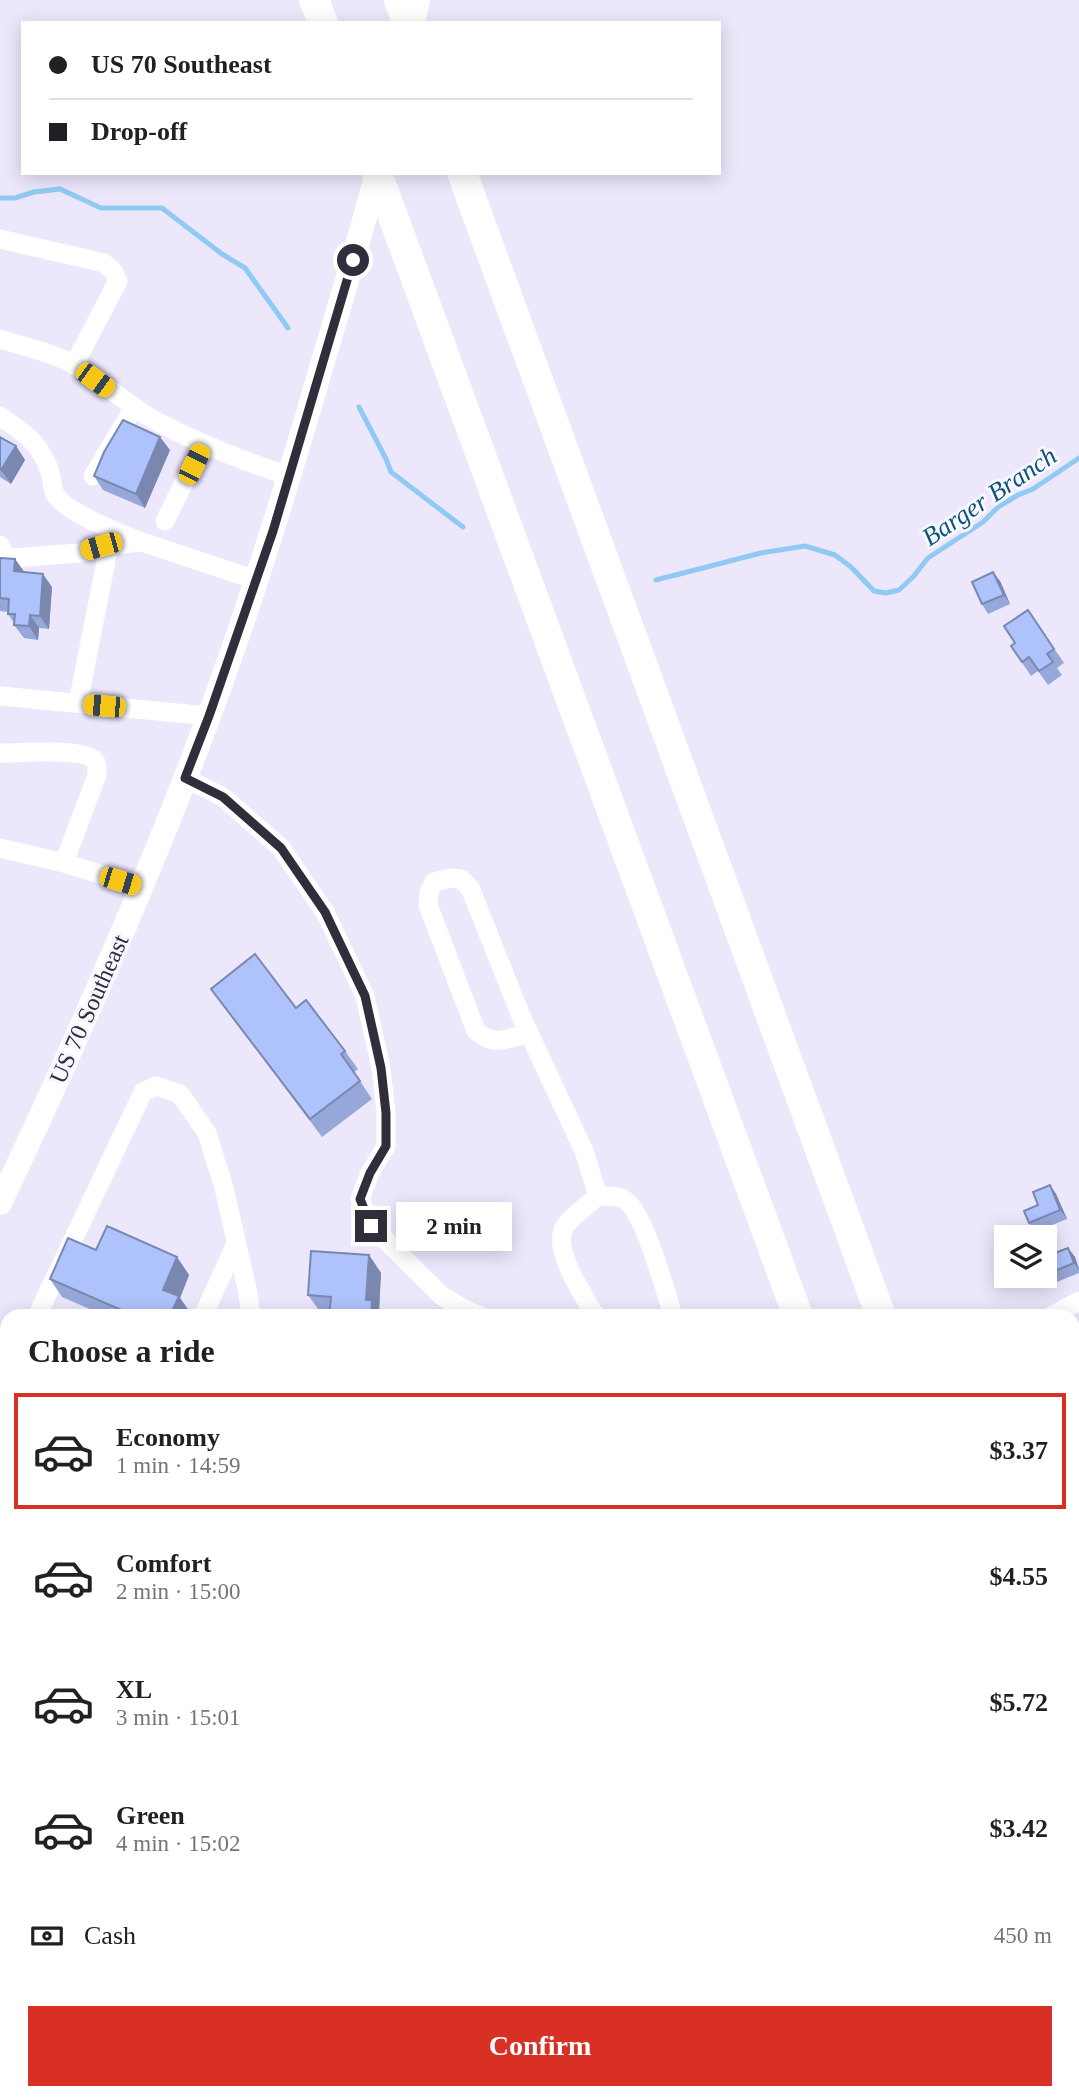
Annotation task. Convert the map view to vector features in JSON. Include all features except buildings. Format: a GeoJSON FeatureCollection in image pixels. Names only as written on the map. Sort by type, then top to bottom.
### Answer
{"type":"FeatureCollection","features":[{"type":"Feature","properties":{"kind":"highway"},"geometry":{"type":"LineString","coordinates":[[314,0],[322,21]]}},
{"type":"Feature","properties":{"kind":"highway"},"geometry":{"type":"LineString","coordinates":[[399,0],[406,21]]}},
{"type":"Feature","properties":{"kind":"highway"},"geometry":{"type":"LineString","coordinates":[[378,175],[794,1309]]}},
{"type":"Feature","properties":{"kind":"highway"},"geometry":{"type":"LineString","coordinates":[[463,175],[878,1309]]}},
{"type":"Feature","properties":{"kind":"main road"},"geometry":{"type":"LineString","coordinates":[[413,21],[418,0]]}},
{"type":"Feature","properties":{"kind":"main road","name":"US 70 Southeast"},"geometry":{"type":"LineString","coordinates":[[0,1203],[66,1063],[141,887],[209,716],[289,476],[376,175]]}},
{"type":"Feature","properties":{"kind":"street"},"geometry":{"type":"LineString","coordinates":[[0,239],[104,264],[113,271],[118,281],[74,365]]}},
{"type":"Feature","properties":{"kind":"street"},"geometry":{"type":"LineString","coordinates":[[0,339],[74,365],[153,419],[235,458],[289,476]]}},
{"type":"Feature","properties":{"kind":"street"},"geometry":{"type":"LineString","coordinates":[[93,476],[134,407]]}},
{"type":"Feature","properties":{"kind":"street"},"geometry":{"type":"LineString","coordinates":[[0,416],[34,441],[50,474],[55,494],[79,514],[142,542],[256,580]]}},
{"type":"Feature","properties":{"kind":"street"},"geometry":{"type":"LineString","coordinates":[[165,521],[203,444]]}},
{"type":"Feature","properties":{"kind":"street"},"geometry":{"type":"LineString","coordinates":[[2,554],[80,553],[142,542]]}},
{"type":"Feature","properties":{"kind":"street"},"geometry":{"type":"LineString","coordinates":[[78,703],[109,546]]}},
{"type":"Feature","properties":{"kind":"street"},"geometry":{"type":"LineString","coordinates":[[0,696],[209,716]]}},
{"type":"Feature","properties":{"kind":"street"},"geometry":{"type":"LineString","coordinates":[[1,755],[79,753],[92,757],[97,765],[97,775],[64,863]]}},
{"type":"Feature","properties":{"kind":"street"},"geometry":{"type":"LineString","coordinates":[[185,778],[223,797],[281,848],[325,912],[365,996],[381,1068],[386,1113],[386,1146],[370,1173],[360,1199],[371,1226],[442,1296],[464,1309]]}},
{"type":"Feature","properties":{"kind":"street"},"geometry":{"type":"LineString","coordinates":[[0,848],[64,863],[141,887]]}},
{"type":"Feature","properties":{"kind":"street"},"geometry":{"type":"LineString","coordinates":[[528,1032],[500,1041],[487,1040],[476,1031],[428,905],[429,892],[434,881],[450,877],[461,879],[470,888],[528,1032],[580,1141],[598,1196]]}},
{"type":"Feature","properties":{"kind":"street"},"geometry":{"type":"LineString","coordinates":[[43,1309],[143,1092],[156,1086],[180,1094],[206,1133],[224,1188],[250,1309]]}},
{"type":"Feature","properties":{"kind":"street"},"geometry":{"type":"LineString","coordinates":[[591,1309],[566,1262],[561,1244],[564,1227],[598,1196],[613,1196],[626,1200],[639,1219],[671,1309]]}},
{"type":"Feature","properties":{"kind":"street"},"geometry":{"type":"LineString","coordinates":[[206,1309],[236,1244]]}},
{"type":"Feature","properties":{"kind":"waterway","name":"Barger Branch"},"geometry":{"type":"LineString","coordinates":[[0,198],[15,198],[34,192],[60,189],[101,208],[162,208],[222,254],[245,268],[288,328]]}},
{"type":"Feature","properties":{"kind":"waterway","name":"Barger Branch"},"geometry":{"type":"LineString","coordinates":[[359,407],[391,472],[463,527]]}},
{"type":"Feature","properties":{"kind":"waterway","name":"Barger Branch"},"geometry":{"type":"LineString","coordinates":[[656,580],[761,553],[805,546],[835,555],[874,591],[886,593],[899,590],[928,558],[983,522],[998,507],[1033,489],[1079,458]]}},
{"type":"Feature","properties":{"kind":"route"},"geometry":{"type":"LineString","coordinates":[[353,260],[273,531],[185,778],[223,797],[281,848],[325,912],[365,996],[381,1068],[386,1113],[386,1146],[370,1173],[360,1199],[371,1226]]}}]}
